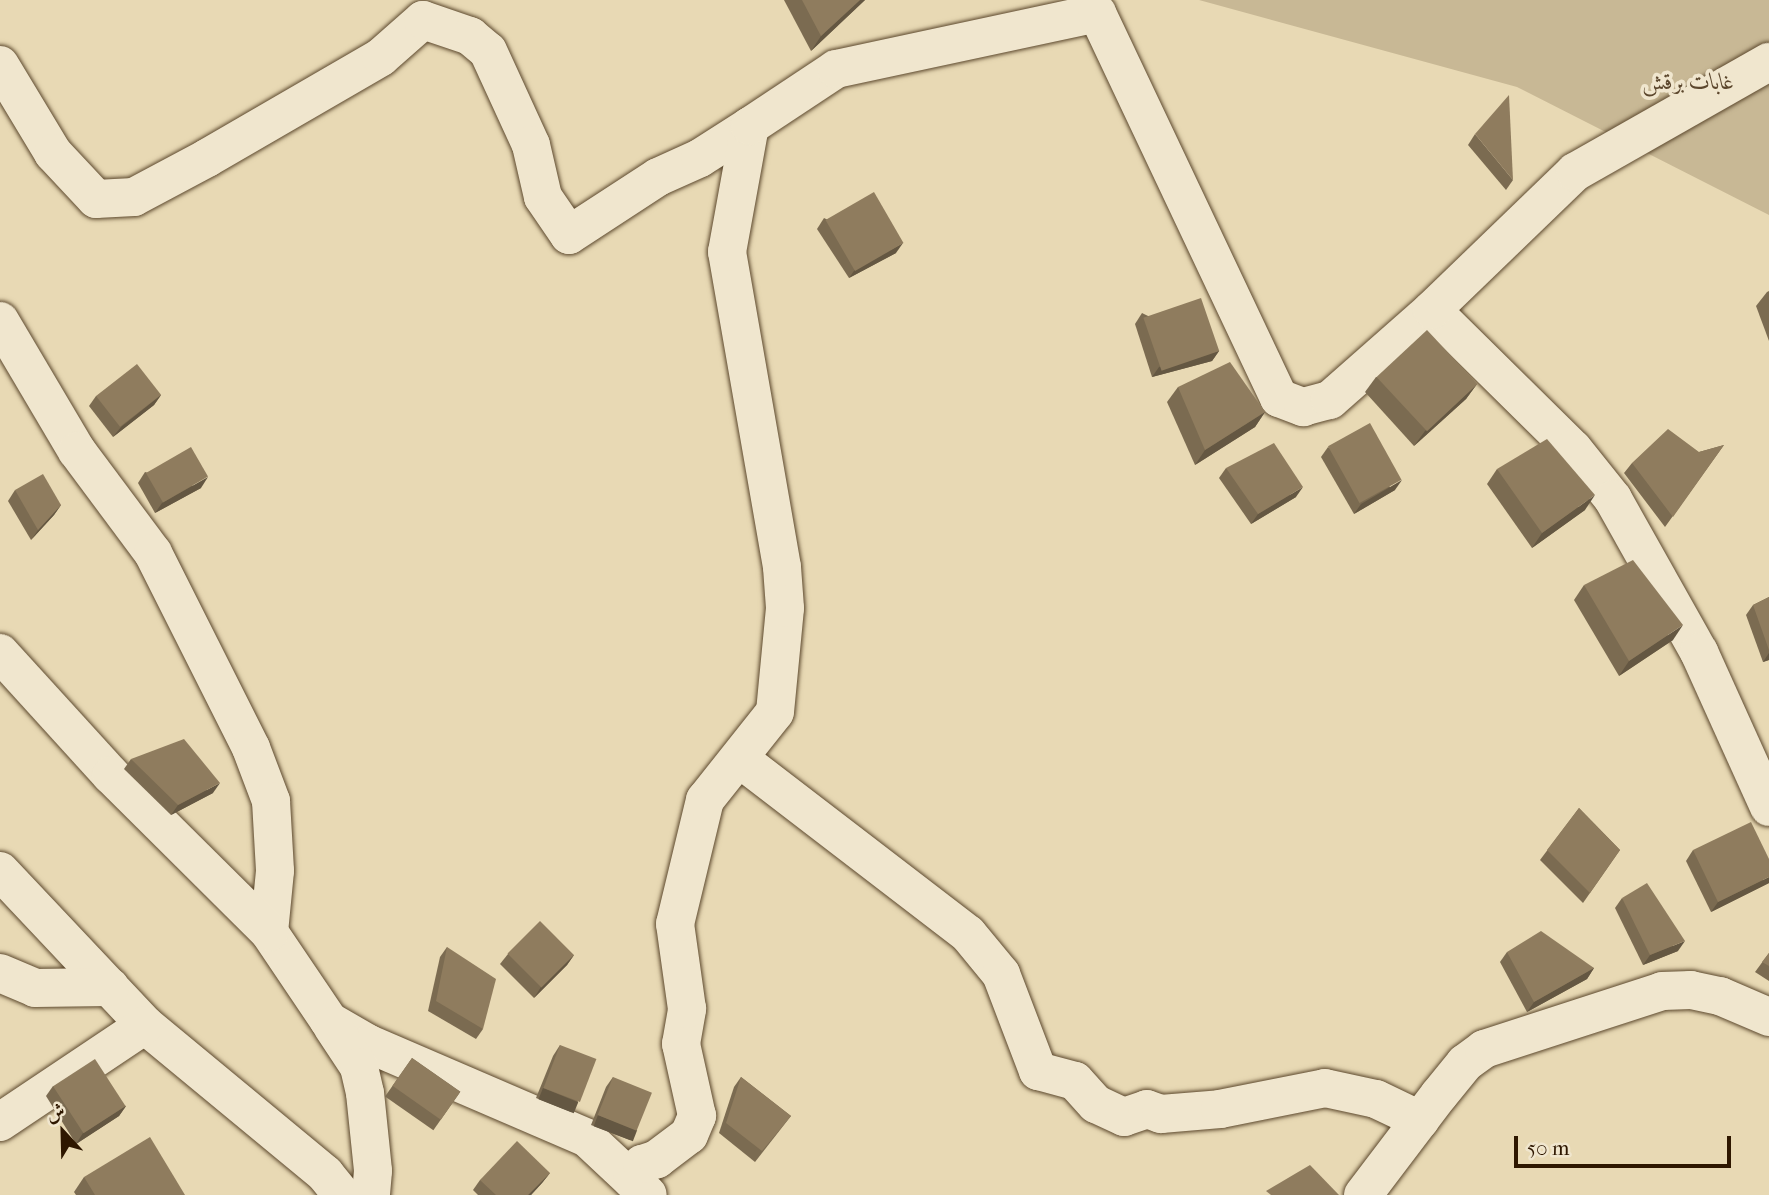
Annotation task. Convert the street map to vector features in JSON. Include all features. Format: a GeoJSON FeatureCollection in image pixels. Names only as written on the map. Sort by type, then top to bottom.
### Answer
{"type":"FeatureCollection","features":[{"type":"Feature","properties":{"kind":"street"},"geometry":{"type":"LineString","coordinates":[[0,65],[53,153],[96,199],[134,197],[381,57],[423,20],[470,36],[488,51],[531,145],[543,197],[569,235],[658,177],[700,158],[836,69],[1097,13],[1279,398],[1303,407],[1330,400],[1432,310],[1574,172],[1769,62]]}},
{"type":"Feature","properties":{"kind":"street"},"geometry":{"type":"LineString","coordinates":[[640,1188],[642,1164],[657,1159],[689,1135],[697,1116],[681,1044],[687,1009],[675,924],[705,800],[775,712],[785,608],[727,252],[750,126]]}},
{"type":"Feature","properties":{"kind":"street"},"geometry":{"type":"LineString","coordinates":[[1432,310],[1573,449],[1612,499],[1699,652],[1769,807]]}},
{"type":"Feature","properties":{"kind":"street"},"geometry":{"type":"LineString","coordinates":[[0,321],[77,451],[153,553],[265,777],[271,801],[275,871],[269,932]]}},
{"type":"Feature","properties":{"kind":"street"},"geometry":{"type":"LineString","coordinates":[[0,653],[111,775],[269,932],[359,1067],[373,1171],[371,1195]]}},
{"type":"Feature","properties":{"kind":"street"},"geometry":{"type":"LineString","coordinates":[[740,759],[968,934],[1001,974],[1038,1071],[1075,1081],[1096,1104],[1124,1117],[1147,1109],[1161,1114],[1220,1109],[1325,1088],[1376,1099],[1420,1120]]}},
{"type":"Feature","properties":{"kind":"street"},"geometry":{"type":"LineString","coordinates":[[0,870],[145,1025],[325,1174],[342,1195]]}},
{"type":"Feature","properties":{"kind":"street"},"geometry":{"type":"LineString","coordinates":[[0,973],[35,988],[110,987]]}},
{"type":"Feature","properties":{"kind":"street"},"geometry":{"type":"LineString","coordinates":[[1363,1195],[1465,1063],[1484,1049],[1662,991],[1691,990],[1720,996],[1769,1017]]}},
{"type":"Feature","properties":{"kind":"street"},"geometry":{"type":"LineString","coordinates":[[329,1021],[369,1044],[587,1138],[640,1188]]}},
{"type":"Feature","properties":{"kind":"street"},"geometry":{"type":"LineString","coordinates":[[0,1122],[145,1025]]}},
{"type":"Feature","properties":{"kind":"green space","name":"غابات برقش"},"geometry":{"type":"Polygon","coordinates":[[[1199,0],[1769,0],[1769,215],[1517,87],[1199,0]]]}},
{"type":"Feature","properties":{"kind":"building"},"geometry":{"type":"Polygon","coordinates":[[[802,0],[860,0],[821,36],[802,0]]]}},
{"type":"Feature","properties":{"kind":"building"},"geometry":{"type":"Polygon","coordinates":[[[1509,95],[1513,180],[1475,134],[1509,95]]]}},
{"type":"Feature","properties":{"kind":"building"},"geometry":{"type":"Polygon","coordinates":[[[874,192],[904,243],[855,271],[826,220],[874,192]]]}},
{"type":"Feature","properties":{"kind":"building"},"geometry":{"type":"Polygon","coordinates":[[[1201,298],[1219,351],[1162,371],[1143,318],[1201,298]]]}},
{"type":"Feature","properties":{"kind":"building"},"geometry":{"type":"Polygon","coordinates":[[[1427,330],[1477,384],[1427,431],[1377,377],[1427,330]]]}},
{"type":"Feature","properties":{"kind":"building"},"geometry":{"type":"Polygon","coordinates":[[[1230,362],[1265,412],[1205,450],[1178,387],[1230,362]]]}},
{"type":"Feature","properties":{"kind":"building"},"geometry":{"type":"Polygon","coordinates":[[[137,364],[161,395],[120,427],[96,396],[137,364]]]}},
{"type":"Feature","properties":{"kind":"building"},"geometry":{"type":"Polygon","coordinates":[[[1370,423],[1402,480],[1360,503],[1328,446],[1370,423]]]}},
{"type":"Feature","properties":{"kind":"building"},"geometry":{"type":"Polygon","coordinates":[[[1668,429],[1699,452],[1724,445],[1673,517],[1632,463],[1668,429]]]}},
{"type":"Feature","properties":{"kind":"building"},"geometry":{"type":"Polygon","coordinates":[[[1547,439],[1595,495],[1542,533],[1497,469],[1547,439]]]}},
{"type":"Feature","properties":{"kind":"building"},"geometry":{"type":"Polygon","coordinates":[[[1274,443],[1303,487],[1258,514],[1226,468],[1274,443]]]}},
{"type":"Feature","properties":{"kind":"building"},"geometry":{"type":"Polygon","coordinates":[[[191,447],[208,476],[163,502],[146,473],[191,447]]]}},
{"type":"Feature","properties":{"kind":"building"},"geometry":{"type":"Polygon","coordinates":[[[43,474],[61,505],[38,530],[15,490],[43,474]]]}},
{"type":"Feature","properties":{"kind":"building"},"geometry":{"type":"Polygon","coordinates":[[[1633,560],[1683,625],[1629,661],[1584,585],[1633,560]]]}},
{"type":"Feature","properties":{"kind":"building"},"geometry":{"type":"Polygon","coordinates":[[[1769,597],[1769,650],[1753,605],[1769,597]]]}},
{"type":"Feature","properties":{"kind":"building"},"geometry":{"type":"Polygon","coordinates":[[[184,739],[220,783],[178,805],[131,759],[184,739]]]}},
{"type":"Feature","properties":{"kind":"building"},"geometry":{"type":"Polygon","coordinates":[[[1579,808],[1620,850],[1590,893],[1547,850],[1579,808]]]}},
{"type":"Feature","properties":{"kind":"building"},"geometry":{"type":"Polygon","coordinates":[[[1751,822],[1769,859],[1769,877],[1718,902],[1693,850],[1751,822]]]}},
{"type":"Feature","properties":{"kind":"building"},"geometry":{"type":"Polygon","coordinates":[[[1647,883],[1685,941],[1650,955],[1622,898],[1647,883]]]}},
{"type":"Feature","properties":{"kind":"building"},"geometry":{"type":"Polygon","coordinates":[[[540,921],[574,955],[541,987],[507,954],[540,921]]]}},
{"type":"Feature","properties":{"kind":"building"},"geometry":{"type":"Polygon","coordinates":[[[1541,931],[1594,968],[1534,1002],[1507,952],[1541,931]]]}},
{"type":"Feature","properties":{"kind":"building"},"geometry":{"type":"Polygon","coordinates":[[[447,947],[496,979],[483,1029],[436,1001],[447,947]]]}},
{"type":"Feature","properties":{"kind":"building"},"geometry":{"type":"Polygon","coordinates":[[[1769,953],[1769,966],[1762,962],[1769,953]]]}},
{"type":"Feature","properties":{"kind":"building"},"geometry":{"type":"Polygon","coordinates":[[[560,1045],[596,1059],[580,1102],[544,1088],[560,1045]]]}},
{"type":"Feature","properties":{"kind":"building"},"geometry":{"type":"Polygon","coordinates":[[[412,1058],[460,1092],[441,1120],[392,1086],[412,1058]]]}},
{"type":"Feature","properties":{"kind":"building"},"geometry":{"type":"Polygon","coordinates":[[[95,1059],[125,1106],[84,1133],[53,1086],[95,1059]]]}},
{"type":"Feature","properties":{"kind":"building"},"geometry":{"type":"Polygon","coordinates":[[[613,1077],[652,1093],[637,1131],[598,1115],[613,1077]]]}},
{"type":"Feature","properties":{"kind":"building"},"geometry":{"type":"Polygon","coordinates":[[[741,1077],[791,1116],[762,1151],[726,1123],[741,1077]]]}},
{"type":"Feature","properties":{"kind":"building"},"geometry":{"type":"Polygon","coordinates":[[[150,1137],[185,1195],[95,1195],[84,1177],[150,1137]]]}},
{"type":"Feature","properties":{"kind":"building"},"geometry":{"type":"Polygon","coordinates":[[[517,1141],[550,1173],[528,1195],[496,1195],[480,1180],[517,1141]]]}},
{"type":"Feature","properties":{"kind":"building"},"geometry":{"type":"Polygon","coordinates":[[[1310,1165],[1339,1195],[1271,1195],[1266,1191],[1310,1165]]]}}]}
